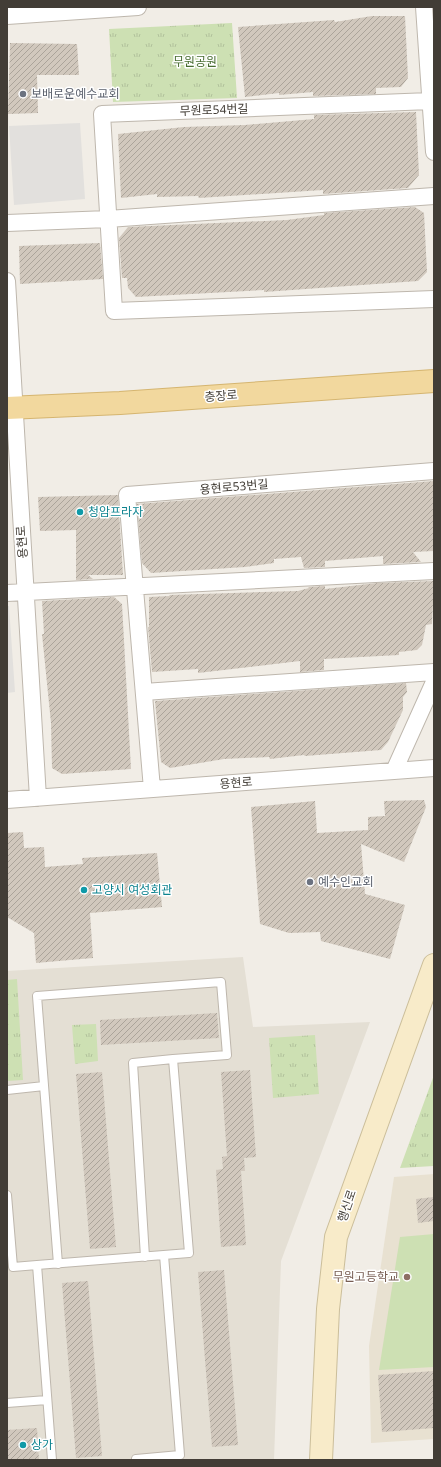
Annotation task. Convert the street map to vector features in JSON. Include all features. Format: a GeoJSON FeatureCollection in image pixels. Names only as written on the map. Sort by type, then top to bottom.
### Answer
{"type":"FeatureCollection","features":[{"type":"Feature","properties":{"kind":"main road","name":"충장로"},"geometry":{"type":"LineString","coordinates":[[10,407],[120,403],[434,381]]}},
{"type":"Feature","properties":{"kind":"main road","name":"행신로"},"geometry":{"type":"LineString","coordinates":[[321,1460],[328,1309],[336,1237],[434,964]]}},
{"type":"Feature","properties":{"kind":"street"},"geometry":{"type":"LineString","coordinates":[[7,16],[138,7]]}},
{"type":"Feature","properties":{"kind":"street"},"geometry":{"type":"LineString","coordinates":[[424,7],[434,152]]}},
{"type":"Feature","properties":{"kind":"street","name":"무원로54번길"},"geometry":{"type":"LineString","coordinates":[[430,101],[102,114],[114,311],[434,298]]}},
{"type":"Feature","properties":{"kind":"street"},"geometry":{"type":"LineString","coordinates":[[7,223],[108,219],[434,196]]}},
{"type":"Feature","properties":{"kind":"street","name":"용현로"},"geometry":{"type":"LineString","coordinates":[[7,281],[10,407],[25,592],[38,798]]}},
{"type":"Feature","properties":{"kind":"street","name":"용현로53번길"},"geometry":{"type":"LineString","coordinates":[[152,789],[127,495],[434,471]]}},
{"type":"Feature","properties":{"kind":"street"},"geometry":{"type":"LineString","coordinates":[[7,593],[135,588],[434,572]]}},
{"type":"Feature","properties":{"kind":"street"},"geometry":{"type":"LineString","coordinates":[[144,692],[434,672]]}},
{"type":"Feature","properties":{"kind":"street"},"geometry":{"type":"LineString","coordinates":[[394,771],[434,682]]}},
{"type":"Feature","properties":{"kind":"street","name":"용현로"},"geometry":{"type":"LineString","coordinates":[[7,800],[434,768]]}},
{"type":"Feature","properties":{"kind":"lane"},"geometry":{"type":"LineString","coordinates":[[58,1264],[37,996],[221,982],[227,1055],[133,1063],[145,1257]]}},
{"type":"Feature","properties":{"kind":"lane"},"geometry":{"type":"LineString","coordinates":[[7,1195],[13,1267],[189,1254],[173,1059]]}},
{"type":"Feature","properties":{"kind":"lane"},"geometry":{"type":"LineString","coordinates":[[7,1090],[44,1086]]}},
{"type":"Feature","properties":{"kind":"lane"},"geometry":{"type":"LineString","coordinates":[[136,1459],[180,1455],[164,1255]]}},
{"type":"Feature","properties":{"kind":"lane"},"geometry":{"type":"LineString","coordinates":[[37,1265],[52,1460]]}},
{"type":"Feature","properties":{"kind":"lane"},"geometry":{"type":"LineString","coordinates":[[7,1403],[47,1400]]}},
{"type":"Feature","properties":{"kind":"shaded area"},"geometry":{"type":"Polygon","coordinates":[[[80,123],[85,199],[14,205],[9,126],[80,123]]]}},
{"type":"Feature","properties":{"kind":"shaded area"},"geometry":{"type":"Polygon","coordinates":[[[7,606],[9,606],[15,692],[7,693],[7,606]]]}},
{"type":"Feature","properties":{"kind":"shaded area"},"geometry":{"type":"Polygon","coordinates":[[[243,957],[253,1027],[370,1022],[281,1261],[274,1460],[7,1460],[7,971],[243,957]]]}},
{"type":"Feature","properties":{"kind":"shaded area","name":"무원고등학교"},"geometry":{"type":"Polygon","coordinates":[[[434,1174],[434,1439],[371,1443],[369,1346],[394,1177],[434,1174]]]}},
{"type":"Feature","properties":{"kind":"green space","name":"무원공원"},"geometry":{"type":"Polygon","coordinates":[[[232,23],[237,98],[113,102],[109,29],[232,23]]]}},
{"type":"Feature","properties":{"kind":"green space"},"geometry":{"type":"Polygon","coordinates":[[[17,979],[23,1080],[7,1081],[7,980],[17,979]]]}},
{"type":"Feature","properties":{"kind":"green space"},"geometry":{"type":"Polygon","coordinates":[[[96,1024],[98,1061],[75,1064],[72,1025],[96,1024]]]}},
{"type":"Feature","properties":{"kind":"green space"},"geometry":{"type":"Polygon","coordinates":[[[315,1035],[319,1094],[273,1098],[269,1038],[315,1035]]]}},
{"type":"Feature","properties":{"kind":"green space"},"geometry":{"type":"Polygon","coordinates":[[[434,1075],[434,1166],[400,1168],[434,1075]]]}},
{"type":"Feature","properties":{"kind":"green space"},"geometry":{"type":"Polygon","coordinates":[[[434,1234],[434,1367],[379,1370],[400,1237],[434,1234]]]}},
{"type":"Feature","properties":{"kind":"building"},"geometry":{"type":"Polygon","coordinates":[[[372,16],[405,16],[408,78],[401,87],[376,88],[376,94],[313,96],[313,92],[279,95],[279,93],[245,97],[238,27],[334,20],[335,22],[372,16]]]}},
{"type":"Feature","properties":{"kind":"building","name":"보배로운예수교회"},"geometry":{"type":"Polygon","coordinates":[[[10,43],[77,44],[79,75],[37,75],[38,113],[8,114],[10,43]]]}},
{"type":"Feature","properties":{"kind":"building"},"geometry":{"type":"Polygon","coordinates":[[[416,112],[419,175],[408,188],[323,194],[323,190],[199,198],[198,196],[157,197],[157,194],[121,198],[118,134],[184,127],[245,125],[314,119],[314,115],[416,112]]]}},
{"type":"Feature","properties":{"kind":"building"},"geometry":{"type":"Polygon","coordinates":[[[415,207],[424,213],[427,272],[418,281],[264,292],[264,290],[136,297],[128,288],[127,278],[122,278],[119,238],[128,227],[287,220],[324,215],[324,213],[415,207]]]}},
{"type":"Feature","properties":{"kind":"building"},"geometry":{"type":"Polygon","coordinates":[[[100,243],[103,279],[20,284],[19,246],[100,243]]]}},
{"type":"Feature","properties":{"kind":"building"},"geometry":{"type":"Polygon","coordinates":[[[434,481],[434,551],[413,552],[421,562],[383,564],[383,556],[325,561],[325,567],[304,568],[301,557],[274,559],[274,563],[245,567],[151,573],[142,563],[137,504],[434,481]]]}},
{"type":"Feature","properties":{"kind":"building"},"geometry":{"type":"Polygon","coordinates":[[[118,495],[123,575],[88,575],[93,579],[76,580],[76,530],[40,531],[38,497],[118,495]]]}},
{"type":"Feature","properties":{"kind":"building"},"geometry":{"type":"Polygon","coordinates":[[[434,581],[432,624],[426,625],[422,645],[417,650],[399,652],[399,655],[324,659],[324,670],[300,672],[300,661],[198,673],[198,669],[152,672],[148,627],[149,597],[298,591],[309,588],[308,587],[325,586],[325,589],[377,583],[434,581]]]}},
{"type":"Feature","properties":{"kind":"building"},"geometry":{"type":"Polygon","coordinates":[[[114,597],[122,604],[131,769],[62,774],[52,768],[51,723],[42,634],[44,634],[42,601],[114,597]]]}},
{"type":"Feature","properties":{"kind":"building"},"geometry":{"type":"Polygon","coordinates":[[[406,683],[407,692],[403,697],[403,710],[388,742],[381,750],[304,755],[270,759],[269,757],[224,759],[170,768],[161,762],[155,701],[406,683]]]}},
{"type":"Feature","properties":{"kind":"building","name":"예수인교회"},"geometry":{"type":"Polygon","coordinates":[[[424,800],[426,807],[404,862],[361,844],[365,894],[405,905],[390,959],[321,941],[320,932],[289,933],[260,924],[251,807],[315,801],[317,833],[368,830],[368,817],[385,816],[384,801],[424,800]]]}},
{"type":"Feature","properties":{"kind":"building","name":"고양시 여성회관"},"geometry":{"type":"Polygon","coordinates":[[[23,832],[24,848],[44,847],[45,867],[83,864],[82,858],[157,853],[162,907],[90,913],[93,958],[36,963],[34,933],[7,917],[7,833],[23,832]]]}},
{"type":"Feature","properties":{"kind":"building"},"geometry":{"type":"Polygon","coordinates":[[[217,1013],[219,1038],[101,1045],[100,1020],[217,1013]]]}},
{"type":"Feature","properties":{"kind":"building"},"geometry":{"type":"Polygon","coordinates":[[[250,1070],[256,1157],[244,1158],[245,1171],[241,1171],[246,1245],[221,1247],[216,1170],[223,1169],[222,1157],[227,1156],[221,1072],[250,1070]]]}},
{"type":"Feature","properties":{"kind":"building"},"geometry":{"type":"Polygon","coordinates":[[[102,1072],[116,1247],[90,1249],[76,1074],[102,1072]]]}},
{"type":"Feature","properties":{"kind":"building"},"geometry":{"type":"Polygon","coordinates":[[[434,1197],[434,1221],[418,1223],[416,1199],[434,1197]]]}},
{"type":"Feature","properties":{"kind":"building"},"geometry":{"type":"Polygon","coordinates":[[[224,1270],[238,1445],[212,1447],[198,1272],[224,1270]]]}},
{"type":"Feature","properties":{"kind":"building"},"geometry":{"type":"Polygon","coordinates":[[[88,1281],[102,1456],[76,1458],[62,1283],[88,1281]]]}},
{"type":"Feature","properties":{"kind":"building"},"geometry":{"type":"Polygon","coordinates":[[[434,1371],[434,1428],[382,1432],[378,1375],[434,1371]]]}},
{"type":"Feature","properties":{"kind":"building","name":"상가"},"geometry":{"type":"Polygon","coordinates":[[[37,1428],[39,1460],[7,1460],[7,1430],[37,1428]]]}},
{"type":"Feature","properties":{"kind":"place","name":"보배로운예수교회"},"geometry":{"type":"Point","coordinates":[23,94]}},
{"type":"Feature","properties":{"kind":"place","name":"청암프라자"},"geometry":{"type":"Point","coordinates":[80,512]}},
{"type":"Feature","properties":{"kind":"place","name":"예수인교회"},"geometry":{"type":"Point","coordinates":[310,882]}},
{"type":"Feature","properties":{"kind":"place","name":"고양시 여성회관"},"geometry":{"type":"Point","coordinates":[84,890]}},
{"type":"Feature","properties":{"kind":"place","name":"무원고등학교"},"geometry":{"type":"Point","coordinates":[407,1277]}},
{"type":"Feature","properties":{"kind":"place","name":"상가"},"geometry":{"type":"Point","coordinates":[23,1445]}}]}
